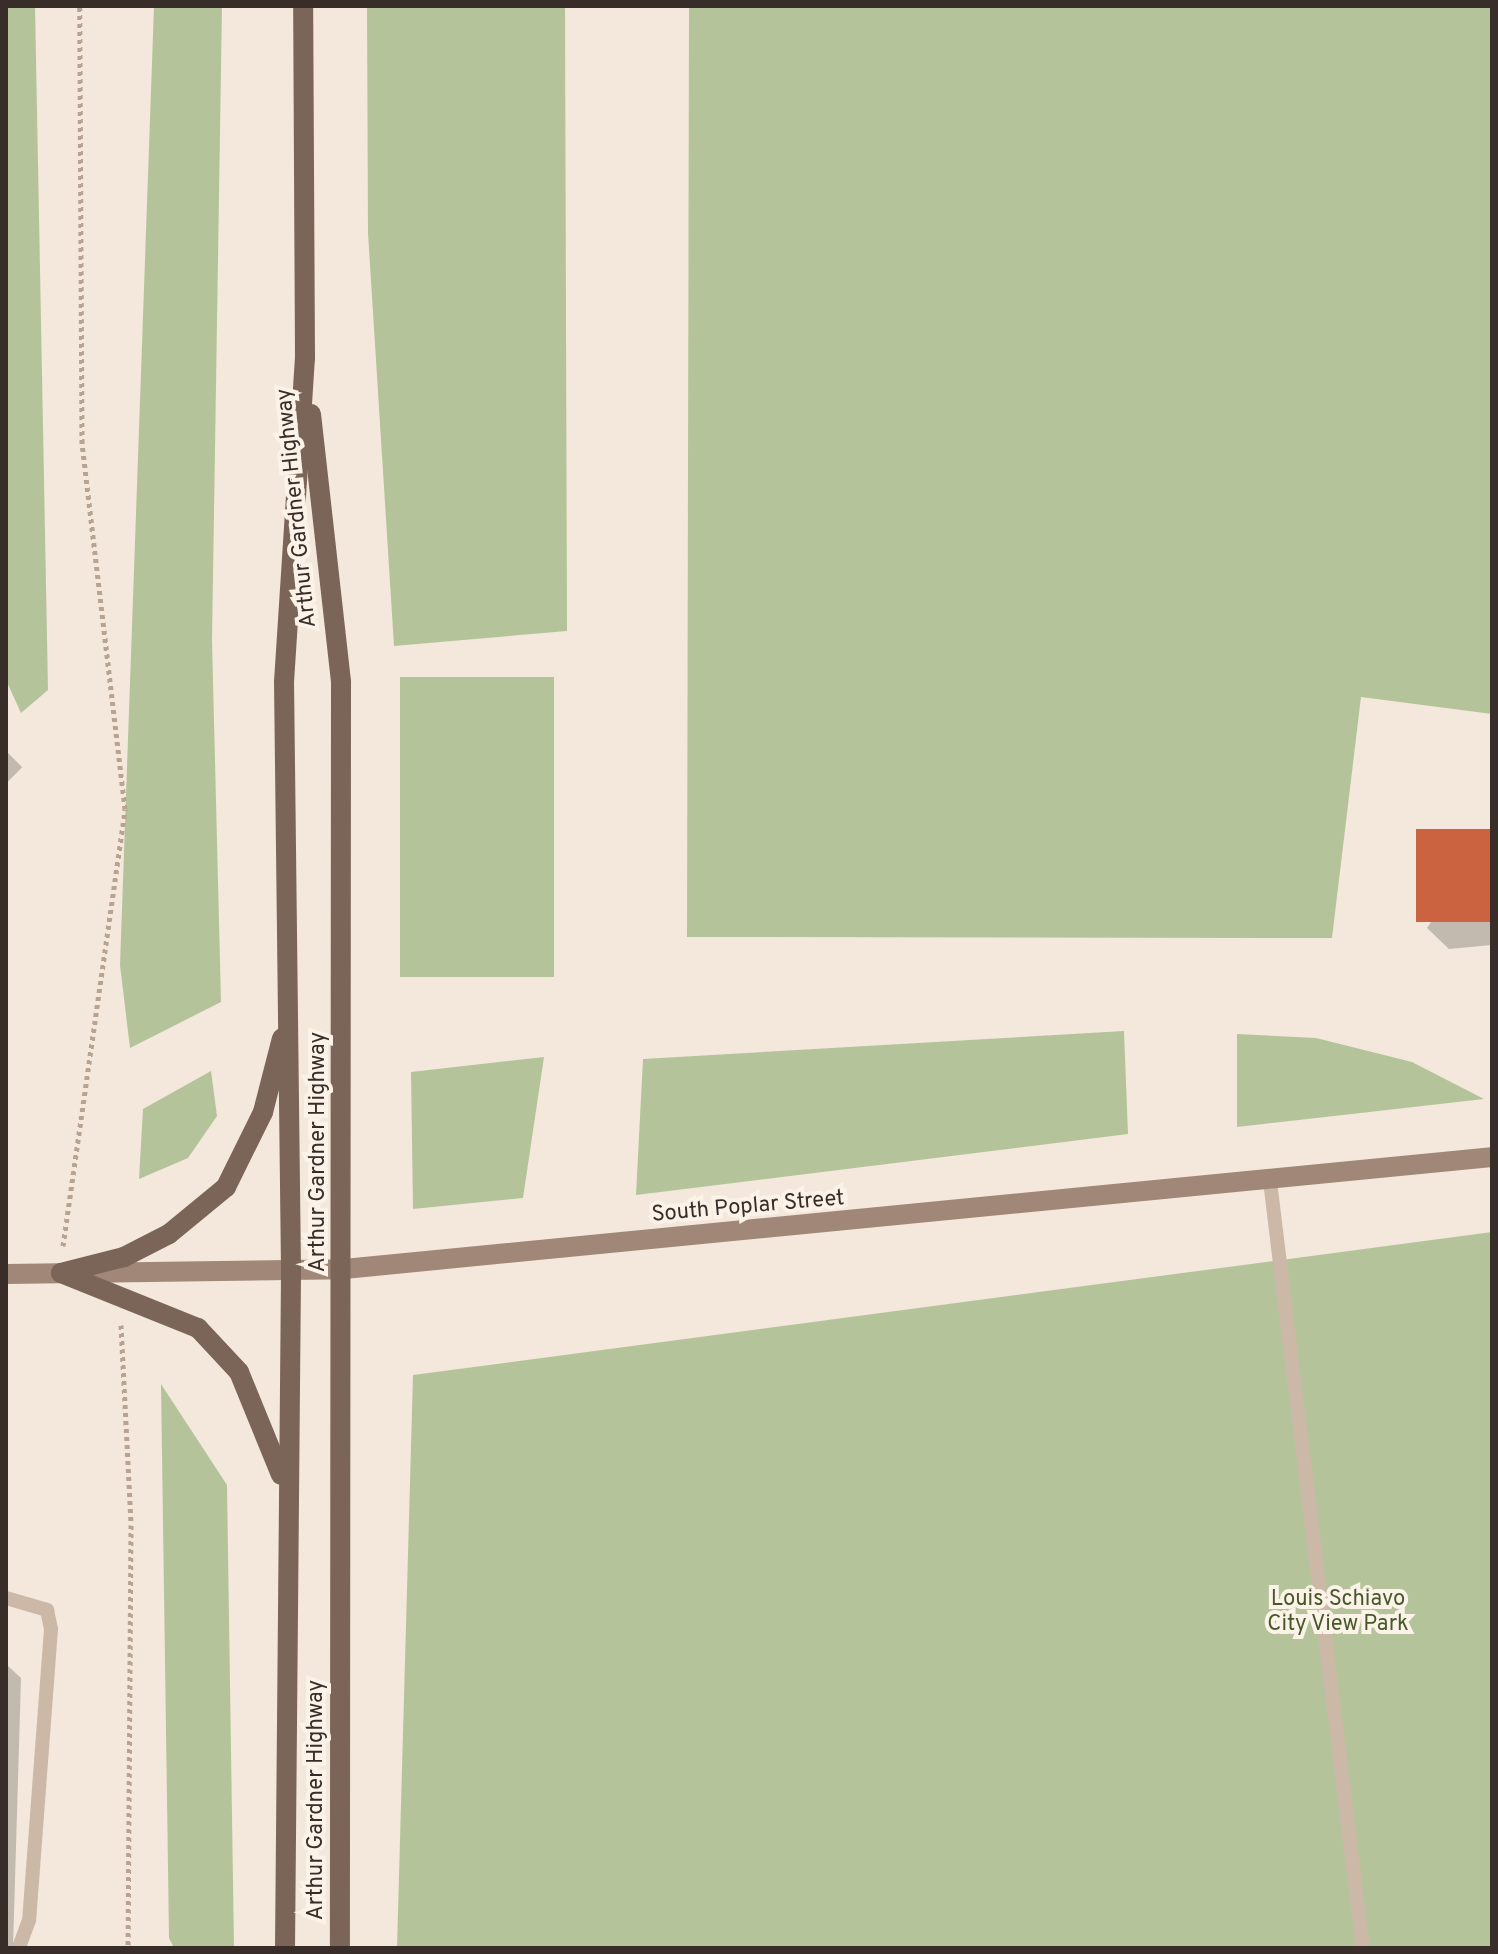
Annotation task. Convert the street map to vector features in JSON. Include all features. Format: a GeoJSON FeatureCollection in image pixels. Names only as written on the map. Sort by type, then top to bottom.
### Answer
{"type":"FeatureCollection","features":[{"type":"Feature","properties":{"kind":"main road","name":"Arthur Gardner Highway"},"geometry":{"type":"LineString","coordinates":[[285,1948],[291,1270],[284,682],[305,358],[303,6]]}},
{"type":"Feature","properties":{"kind":"main road","name":"Arthur Gardner Highway"},"geometry":{"type":"LineString","coordinates":[[305,358],[341,682],[344,1269],[340,1948]]}},
{"type":"Feature","properties":{"kind":"main road"},"geometry":{"type":"LineString","coordinates":[[61,1273],[124,1257],[169,1234],[226,1187],[263,1112],[288,1011]]}},
{"type":"Feature","properties":{"kind":"main road"},"geometry":{"type":"LineString","coordinates":[[61,1273],[119,1292],[198,1328],[239,1372],[277,1451],[289,1524]]}},
{"type":"Feature","properties":{"kind":"street","name":"South Poplar Street"},"geometry":{"type":"LineString","coordinates":[[6,1274],[344,1269],[1492,1157]]}},
{"type":"Feature","properties":{"kind":"lane"},"geometry":{"type":"LineString","coordinates":[[1270,1181],[1363,1948]]}},
{"type":"Feature","properties":{"kind":"lane"},"geometry":{"type":"LineString","coordinates":[[6,1598],[47,1610],[51,1629],[29,1920],[19,1948]]}},
{"type":"Feature","properties":{"kind":"path"},"geometry":{"type":"LineString","coordinates":[[61,1273],[125,809],[82,443],[80,6]]}},
{"type":"Feature","properties":{"kind":"path"},"geometry":{"type":"LineString","coordinates":[[119,1292],[131,1525],[128,1948]]}},
{"type":"Feature","properties":{"kind":"green space"},"geometry":{"type":"Polygon","coordinates":[[[6,6],[35,6],[48,690],[21,713],[6,680],[6,6]]]}},
{"type":"Feature","properties":{"kind":"green space"},"geometry":{"type":"Polygon","coordinates":[[[154,6],[222,6],[212,640],[221,1002],[130,1048],[120,965],[154,6]]]}},
{"type":"Feature","properties":{"kind":"green space"},"geometry":{"type":"Polygon","coordinates":[[[367,6],[565,6],[567,631],[394,646],[368,233],[367,6]]]}},
{"type":"Feature","properties":{"kind":"green space"},"geometry":{"type":"Polygon","coordinates":[[[689,6],[1492,6],[1492,714],[1361,697],[1332,938],[687,937],[689,6]]]}},
{"type":"Feature","properties":{"kind":"green space"},"geometry":{"type":"Polygon","coordinates":[[[400,677],[554,677],[554,977],[400,977],[400,677]]]}},
{"type":"Feature","properties":{"kind":"green space"},"geometry":{"type":"Polygon","coordinates":[[[1124,1031],[1128,1134],[636,1195],[643,1059],[1124,1031]]]}},
{"type":"Feature","properties":{"kind":"green space"},"geometry":{"type":"Polygon","coordinates":[[[1237,1034],[1316,1038],[1412,1062],[1484,1099],[1237,1127],[1237,1034]]]}},
{"type":"Feature","properties":{"kind":"green space"},"geometry":{"type":"Polygon","coordinates":[[[544,1057],[523,1198],[413,1209],[411,1072],[544,1057]]]}},
{"type":"Feature","properties":{"kind":"green space"},"geometry":{"type":"Polygon","coordinates":[[[211,1071],[217,1116],[188,1158],[139,1179],[143,1109],[211,1071]]]}},
{"type":"Feature","properties":{"kind":"green space","name":"Louis Schiavo City View Park"},"geometry":{"type":"Polygon","coordinates":[[[1492,1232],[1492,1948],[397,1948],[413,1375],[1492,1232]]]}},
{"type":"Feature","properties":{"kind":"green space"},"geometry":{"type":"Polygon","coordinates":[[[161,1384],[227,1485],[234,1948],[174,1948],[169,1938],[161,1384]]]}},
{"type":"Feature","properties":{"kind":"building"},"geometry":{"type":"Polygon","coordinates":[[[1416,829],[1492,829],[1492,922],[1416,922],[1416,829]]]}}]}
